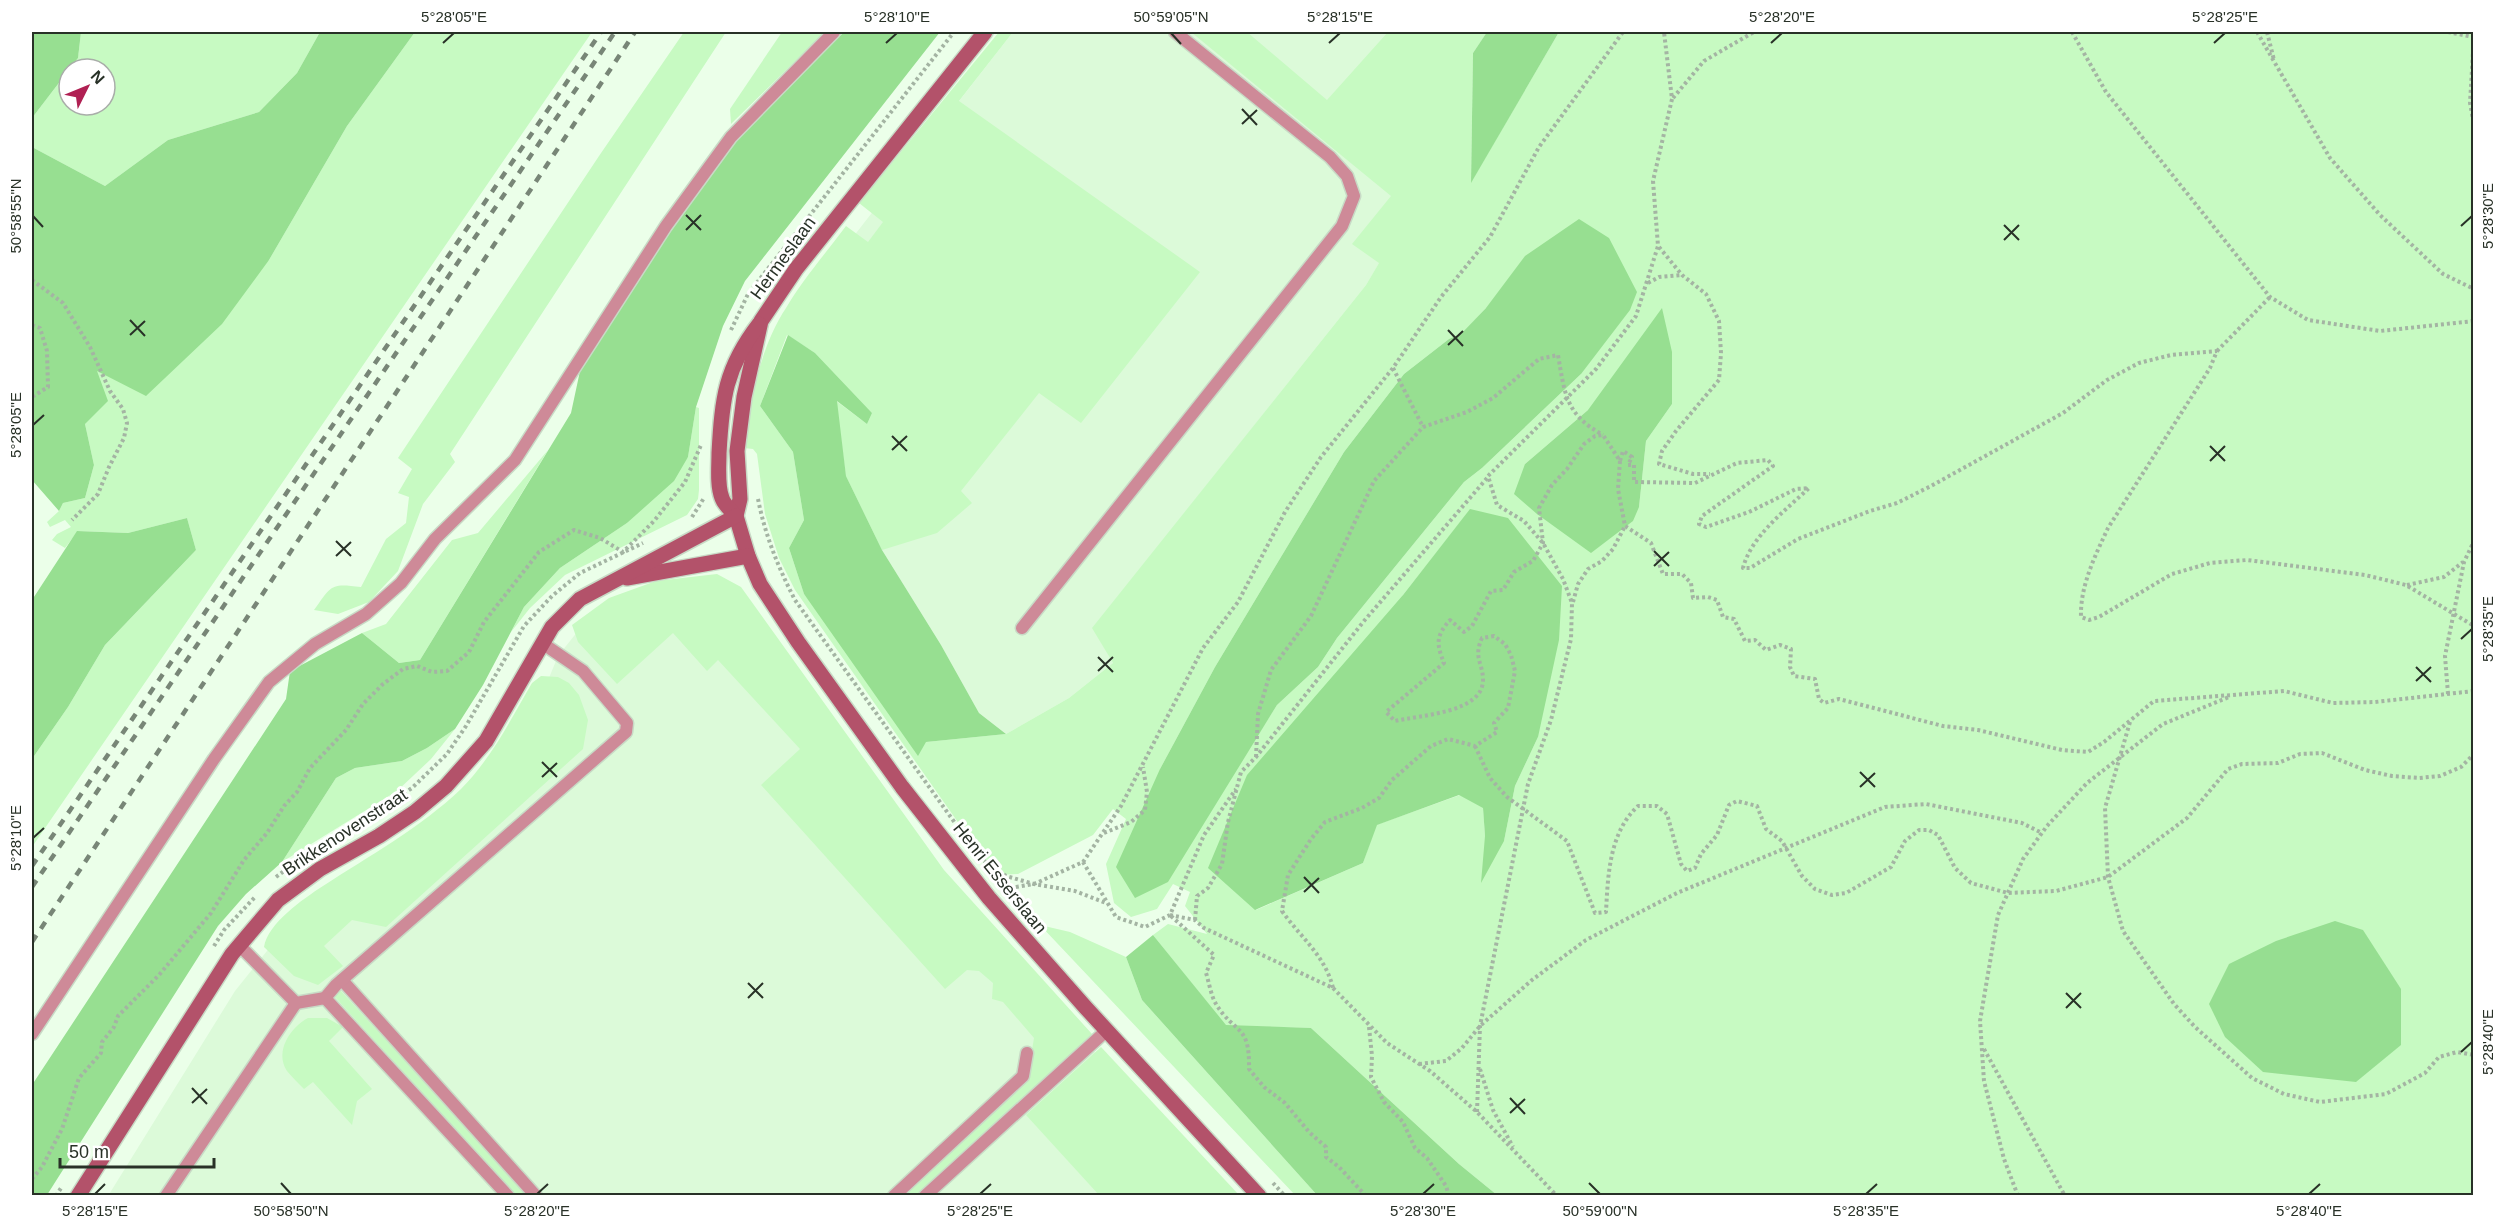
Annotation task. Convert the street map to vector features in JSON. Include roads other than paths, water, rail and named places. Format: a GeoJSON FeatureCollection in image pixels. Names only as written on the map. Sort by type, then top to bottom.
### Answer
{"type":"FeatureCollection","features":[{"type":"Feature","properties":{"kind":"street","name":"Hermeslaan"},"geometry":{"type":"LineString","coordinates":[[736,516],[722,499],[719,467],[722,407],[728,381],[742,346],[762,321],[796,269],[985,32]]}},
{"type":"Feature","properties":{"kind":"street"},"geometry":{"type":"LineString","coordinates":[[736,516],[748,556]]}},
{"type":"Feature","properties":{"kind":"street","name":"Brikkenovenstraat"},"geometry":{"type":"LineString","coordinates":[[78,1196],[239,945],[278,900],[320,869],[379,836],[415,812],[446,786],[486,741],[552,627],[580,599],[736,516]]}},
{"type":"Feature","properties":{"kind":"street","name":"Brikkenovenstraat"},"geometry":{"type":"LineString","coordinates":[[613,580],[748,556]]}},
{"type":"Feature","properties":{"kind":"street","name":"Henri Esserslaan"},"geometry":{"type":"LineString","coordinates":[[748,556],[760,584],[798,642],[902,788],[988,898],[1106,1031],[1259,1196]]}},
{"type":"Feature","properties":{"kind":"lane"},"geometry":{"type":"LineString","coordinates":[[32,1034],[214,759],[269,682],[315,644],[366,614],[392,591],[435,540],[515,460],[666,226],[731,137],[834,32]]}},
{"type":"Feature","properties":{"kind":"lane"},"geometry":{"type":"LineString","coordinates":[[1022,628],[1342,226],[1354,196],[1347,176],[1330,157],[1175,32]]}},
{"type":"Feature","properties":{"kind":"lane"},"geometry":{"type":"LineString","coordinates":[[166,1196],[296,1003],[325,998],[342,980],[626,732],[627,723],[583,671],[542,643]]}},
{"type":"Feature","properties":{"kind":"lane"},"geometry":{"type":"LineString","coordinates":[[239,945],[296,1003]]}},
{"type":"Feature","properties":{"kind":"lane"},"geometry":{"type":"LineString","coordinates":[[342,980],[536,1196]]}},
{"type":"Feature","properties":{"kind":"lane"},"geometry":{"type":"LineString","coordinates":[[325,998],[508,1196]]}},
{"type":"Feature","properties":{"kind":"lane"},"geometry":{"type":"LineString","coordinates":[[925,1196],[1106,1031]]}},
{"type":"Feature","properties":{"kind":"lane"},"geometry":{"type":"LineString","coordinates":[[894,1196],[1023,1076],[1027,1053]]}},
{"type":"Feature","properties":{"kind":"railway"},"geometry":{"type":"LineString","coordinates":[[32,866],[601,32]]}},
{"type":"Feature","properties":{"kind":"railway"},"geometry":{"type":"LineString","coordinates":[[32,887],[615,32]]}},
{"type":"Feature","properties":{"kind":"railway"},"geometry":{"type":"LineString","coordinates":[[32,942],[635,32]]}}]}
